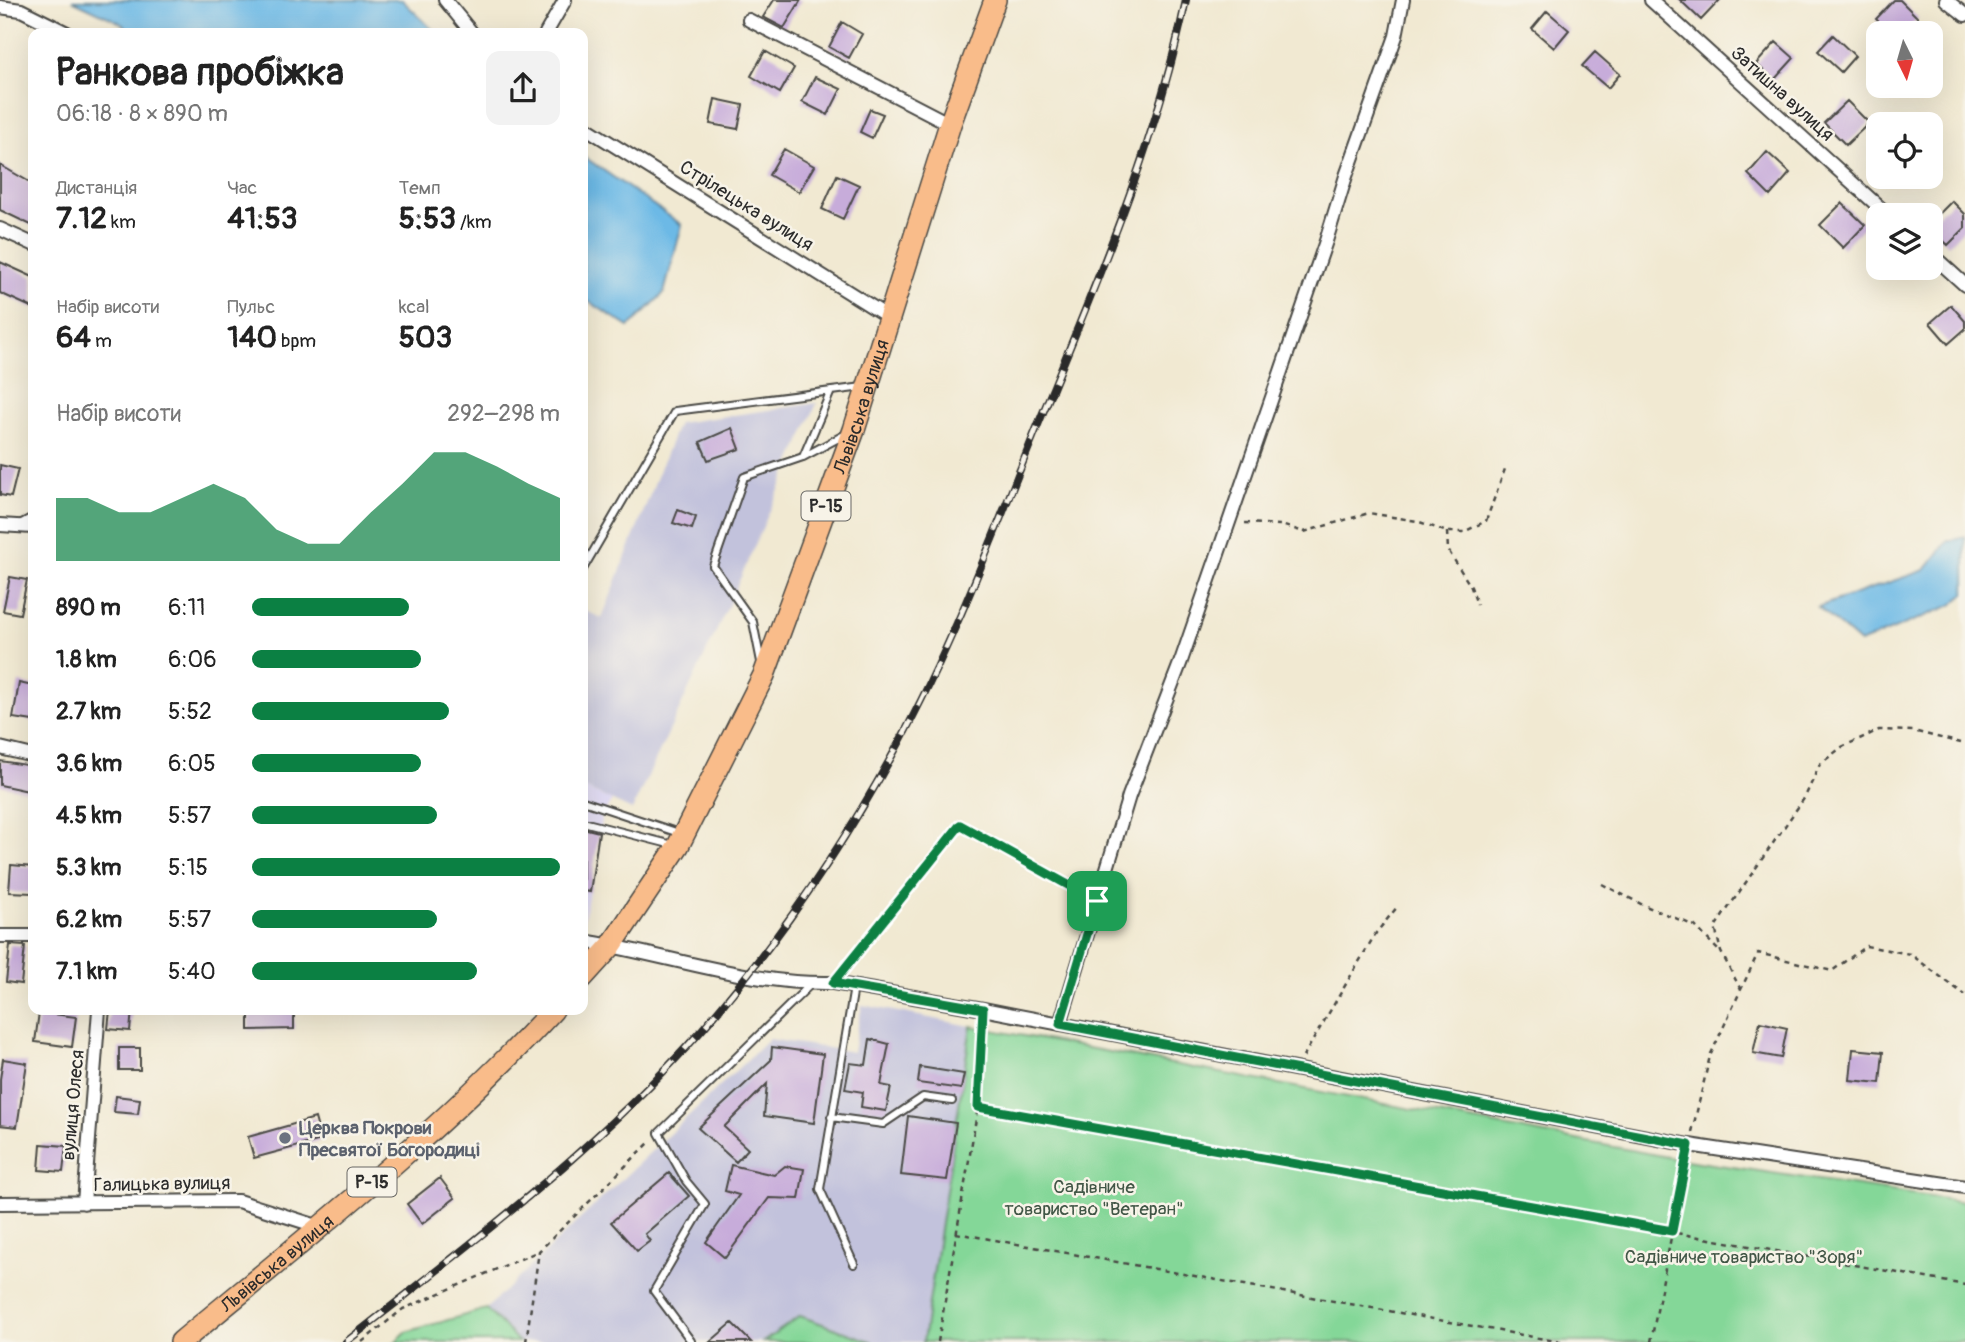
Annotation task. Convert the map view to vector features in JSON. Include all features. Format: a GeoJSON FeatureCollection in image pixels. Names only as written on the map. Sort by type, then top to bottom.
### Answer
{"type":"FeatureCollection","features":[{"type":"Feature","properties":{"kind":"main road","name":"Львівська вулиця"},"geometry":{"type":"LineString","coordinates":[[588,971],[611,946],[681,840],[764,676],[854,430],[950,124],[995,0]]}},
{"type":"Feature","properties":{"kind":"main road","name":"Львівська вулиця"},"geometry":{"type":"LineString","coordinates":[[181,1342],[446,1118],[548,1015]]}},
{"type":"Feature","properties":{"kind":"street"},"geometry":{"type":"LineString","coordinates":[[445,0],[468,28]]}},
{"type":"Feature","properties":{"kind":"street"},"geometry":{"type":"LineString","coordinates":[[549,28],[565,0]]}},
{"type":"Feature","properties":{"kind":"street"},"geometry":{"type":"LineString","coordinates":[[1060,1024],[1129,796],[1181,661],[1396,36],[1403,0]]}},
{"type":"Feature","properties":{"kind":"street","name":"Затишна вулиця"},"geometry":{"type":"LineString","coordinates":[[1651,0],[1875,203]]}},
{"type":"Feature","properties":{"kind":"street"},"geometry":{"type":"LineString","coordinates":[[1947,0],[1965,15]]}},
{"type":"Feature","properties":{"kind":"street"},"geometry":{"type":"LineString","coordinates":[[0,7],[21,10],[57,28]]}},
{"type":"Feature","properties":{"kind":"street"},"geometry":{"type":"LineString","coordinates":[[749,19],[950,124]]}},
{"type":"Feature","properties":{"kind":"street","name":"Стрілецька вулиця"},"geometry":{"type":"LineString","coordinates":[[588,129],[890,318]]}},
{"type":"Feature","properties":{"kind":"street"},"geometry":{"type":"LineString","coordinates":[[0,229],[28,242]]}},
{"type":"Feature","properties":{"kind":"street"},"geometry":{"type":"LineString","coordinates":[[1943,266],[1965,285]]}},
{"type":"Feature","properties":{"kind":"street"},"geometry":{"type":"LineString","coordinates":[[0,525],[28,527]]}},
{"type":"Feature","properties":{"kind":"street"},"geometry":{"type":"LineString","coordinates":[[0,748],[28,755]]}},
{"type":"Feature","properties":{"kind":"street"},"geometry":{"type":"LineString","coordinates":[[0,936],[28,936]]}},
{"type":"Feature","properties":{"kind":"street"},"geometry":{"type":"LineString","coordinates":[[588,943],[747,976],[811,984],[833,983],[983,1009],[1689,1145],[1965,1187]]}},
{"type":"Feature","properties":{"kind":"street","name":"вулиця Олеся"},"geometry":{"type":"LineString","coordinates":[[84,1203],[99,1015]]}},
{"type":"Feature","properties":{"kind":"street","name":"Галицька вулиця"},"geometry":{"type":"LineString","coordinates":[[0,1203],[238,1201],[320,1227]]}},
{"type":"Feature","properties":{"kind":"lane"},"geometry":{"type":"LineString","coordinates":[[588,560],[675,411],[868,386]]}},
{"type":"Feature","properties":{"kind":"lane"},"geometry":{"type":"LineString","coordinates":[[803,457],[831,391]]}},
{"type":"Feature","properties":{"kind":"lane"},"geometry":{"type":"LineString","coordinates":[[764,676],[753,622],[713,566],[744,477],[803,457],[854,430]]}},
{"type":"Feature","properties":{"kind":"lane"},"geometry":{"type":"LineString","coordinates":[[15,526],[28,520]]}},
{"type":"Feature","properties":{"kind":"lane"},"geometry":{"type":"LineString","coordinates":[[588,803],[681,840]]}},
{"type":"Feature","properties":{"kind":"lane"},"geometry":{"type":"LineString","coordinates":[[588,823],[681,840]]}},
{"type":"Feature","properties":{"kind":"lane"},"geometry":{"type":"LineString","coordinates":[[691,1341],[654,1291],[705,1204],[686,1181],[659,1133],[811,984]]}},
{"type":"Feature","properties":{"kind":"lane"},"geometry":{"type":"LineString","coordinates":[[854,988],[820,1189],[854,1264]]}},
{"type":"Feature","properties":{"kind":"lane"},"geometry":{"type":"LineString","coordinates":[[831,1117],[883,1124],[923,1097],[952,1101]]}},
{"type":"Feature","properties":{"kind":"path"},"geometry":{"type":"LineString","coordinates":[[1228,522],[1281,525],[1304,532],[1369,513],[1417,521],[1447,533],[1464,532],[1486,522],[1505,469]]}},
{"type":"Feature","properties":{"kind":"path"},"geometry":{"type":"LineString","coordinates":[[1447,533],[1448,550],[1471,587],[1477,605]]}},
{"type":"Feature","properties":{"kind":"path"},"geometry":{"type":"LineString","coordinates":[[1741,990],[1721,952],[1715,927],[1805,797],[1821,764],[1842,747],[1880,730],[1913,731],[1965,744]]}},
{"type":"Feature","properties":{"kind":"path"},"geometry":{"type":"LineString","coordinates":[[833,983],[960,825],[1097,901]]}},
{"type":"Feature","properties":{"kind":"path"},"geometry":{"type":"LineString","coordinates":[[1602,884],[1643,905],[1695,926],[1721,952]]}},
{"type":"Feature","properties":{"kind":"path"},"geometry":{"type":"LineString","coordinates":[[1296,1069],[1376,933],[1398,906]]}},
{"type":"Feature","properties":{"kind":"path"},"geometry":{"type":"LineString","coordinates":[[1651,1342],[1689,1145],[1710,1056],[1758,953],[1832,971],[1866,946],[1910,954],[1965,995]]}},
{"type":"Feature","properties":{"kind":"path"},"geometry":{"type":"LineString","coordinates":[[938,1342],[978,1107],[983,1009]]}},
{"type":"Feature","properties":{"kind":"path"},"geometry":{"type":"LineString","coordinates":[[978,1107],[1965,1285]]}},
{"type":"Feature","properties":{"kind":"path"},"geometry":{"type":"LineString","coordinates":[[362,1342],[403,1309],[539,1251],[659,1133]]}},
{"type":"Feature","properties":{"kind":"path"},"geometry":{"type":"LineString","coordinates":[[956,1233],[1561,1342]]}},
{"type":"Feature","properties":{"kind":"path"},"geometry":{"type":"LineString","coordinates":[[526,1342],[539,1251]]}},
{"type":"Feature","properties":{"kind":"shaded area"},"geometry":{"type":"Polygon","coordinates":[[[817,403],[729,604],[632,810],[588,789],[588,612],[602,618],[678,423],[817,403]]]}},
{"type":"Feature","properties":{"kind":"shaded area"},"geometry":{"type":"Polygon","coordinates":[[[588,789],[612,801],[602,815],[588,897],[588,789]]]}},
{"type":"Feature","properties":{"kind":"shaded area"},"geometry":{"type":"Polygon","coordinates":[[[862,1005],[971,1026],[923,1342],[873,1342],[800,1316],[763,1342],[519,1342],[486,1309],[769,1039],[853,1052],[862,1005]]]}},
{"type":"Feature","properties":{"kind":"green space","name":"Садівниче товариство \"Ветеран\""},"geometry":{"type":"Polygon","coordinates":[[[971,1026],[1673,1158],[1965,1202],[1965,1342],[923,1342],[971,1026]]]}},
{"type":"Feature","properties":{"kind":"green space"},"geometry":{"type":"Polygon","coordinates":[[[486,1309],[519,1342],[395,1342],[406,1332],[486,1309]]]}},
{"type":"Feature","properties":{"kind":"green space"},"geometry":{"type":"Polygon","coordinates":[[[800,1316],[873,1342],[763,1342],[800,1316]]]}},
{"type":"Feature","properties":{"kind":"water"},"geometry":{"type":"Polygon","coordinates":[[[72,0],[402,0],[431,28],[127,28],[72,0]]]}},
{"type":"Feature","properties":{"kind":"water"},"geometry":{"type":"Polygon","coordinates":[[[588,159],[682,225],[664,293],[629,327],[588,301],[588,159]]]}},
{"type":"Feature","properties":{"kind":"water"},"geometry":{"type":"Polygon","coordinates":[[[1965,537],[1965,594],[1952,605],[1860,643],[1818,607],[1925,570],[1948,541],[1965,537]]]}},
{"type":"Feature","properties":{"kind":"building"},"geometry":{"type":"Polygon","coordinates":[[[774,0],[801,0],[784,28],[763,17],[774,0]]]}},
{"type":"Feature","properties":{"kind":"building"},"geometry":{"type":"Polygon","coordinates":[[[1680,0],[1720,0],[1701,20],[1680,0]]]}},
{"type":"Feature","properties":{"kind":"building"},"geometry":{"type":"Polygon","coordinates":[[[1894,0],[1900,0],[1918,18],[1915,21],[1876,19],[1894,0]]]}},
{"type":"Feature","properties":{"kind":"building"},"geometry":{"type":"Polygon","coordinates":[[[1547,11],[1569,30],[1554,48],[1532,29],[1547,11]]]}},
{"type":"Feature","properties":{"kind":"building"},"geometry":{"type":"Polygon","coordinates":[[[842,22],[862,34],[849,58],[829,47],[842,22]]]}},
{"type":"Feature","properties":{"kind":"building"},"geometry":{"type":"Polygon","coordinates":[[[1833,35],[1855,56],[1841,72],[1818,51],[1833,35]]]}},
{"type":"Feature","properties":{"kind":"building"},"geometry":{"type":"Polygon","coordinates":[[[1776,42],[1794,58],[1774,80],[1756,64],[1776,42]]]}},
{"type":"Feature","properties":{"kind":"building"},"geometry":{"type":"Polygon","coordinates":[[[765,51],[794,68],[780,93],[751,76],[765,51]]]}},
{"type":"Feature","properties":{"kind":"building"},"geometry":{"type":"Polygon","coordinates":[[[1595,52],[1620,74],[1608,88],[1582,66],[1595,52]]]}},
{"type":"Feature","properties":{"kind":"building"},"geometry":{"type":"Polygon","coordinates":[[[815,77],[841,89],[828,115],[802,102],[815,77]]]}},
{"type":"Feature","properties":{"kind":"building"},"geometry":{"type":"Polygon","coordinates":[[[715,99],[743,105],[738,129],[710,124],[715,99]]]}},
{"type":"Feature","properties":{"kind":"building"},"geometry":{"type":"Polygon","coordinates":[[[1847,101],[1866,120],[1866,126],[1846,145],[1824,123],[1847,101]]]}},
{"type":"Feature","properties":{"kind":"building"},"geometry":{"type":"Polygon","coordinates":[[[870,109],[883,114],[872,138],[860,132],[870,109]]]}},
{"type":"Feature","properties":{"kind":"building"},"geometry":{"type":"Polygon","coordinates":[[[784,149],[814,166],[799,192],[769,175],[784,149]]]}},
{"type":"Feature","properties":{"kind":"building"},"geometry":{"type":"Polygon","coordinates":[[[1767,152],[1790,173],[1770,196],[1748,174],[1767,152]]]}},
{"type":"Feature","properties":{"kind":"building"},"geometry":{"type":"Polygon","coordinates":[[[0,165],[28,181],[28,224],[0,210],[0,165]]]}},
{"type":"Feature","properties":{"kind":"building"},"geometry":{"type":"Polygon","coordinates":[[[837,175],[859,185],[843,219],[822,209],[837,175]]]}},
{"type":"Feature","properties":{"kind":"building"},"geometry":{"type":"Polygon","coordinates":[[[1952,201],[1965,214],[1965,228],[1948,245],[1943,240],[1943,210],[1952,201]]]}},
{"type":"Feature","properties":{"kind":"building"},"geometry":{"type":"Polygon","coordinates":[[[1842,203],[1865,225],[1843,248],[1820,225],[1842,203]]]}},
{"type":"Feature","properties":{"kind":"building"},"geometry":{"type":"Polygon","coordinates":[[[0,262],[28,275],[28,306],[0,293],[0,262]]]}},
{"type":"Feature","properties":{"kind":"building"},"geometry":{"type":"Polygon","coordinates":[[[1951,305],[1965,321],[1965,329],[1948,344],[1930,323],[1951,305]]]}},
{"type":"Feature","properties":{"kind":"building"},"geometry":{"type":"Polygon","coordinates":[[[732,428],[740,449],[708,460],[700,442],[732,428]]]}},
{"type":"Feature","properties":{"kind":"building"},"geometry":{"type":"Polygon","coordinates":[[[0,465],[18,469],[11,497],[0,495],[0,465]]]}},
{"type":"Feature","properties":{"kind":"building"},"geometry":{"type":"Polygon","coordinates":[[[678,510],[696,517],[692,529],[673,523],[678,510]]]}},
{"type":"Feature","properties":{"kind":"building"},"geometry":{"type":"Polygon","coordinates":[[[10,577],[27,580],[20,614],[3,611],[10,577]]]}},
{"type":"Feature","properties":{"kind":"building"},"geometry":{"type":"Polygon","coordinates":[[[19,683],[28,685],[28,720],[13,718],[19,683]]]}},
{"type":"Feature","properties":{"kind":"building"},"geometry":{"type":"Polygon","coordinates":[[[0,761],[28,765],[28,791],[0,785],[0,761]]]}},
{"type":"Feature","properties":{"kind":"building"},"geometry":{"type":"Polygon","coordinates":[[[588,829],[599,832],[588,892],[588,829]]]}},
{"type":"Feature","properties":{"kind":"building"},"geometry":{"type":"Polygon","coordinates":[[[11,865],[28,867],[28,893],[9,892],[11,865]]]}},
{"type":"Feature","properties":{"kind":"building"},"geometry":{"type":"Polygon","coordinates":[[[10,945],[25,946],[21,984],[6,982],[10,945]]]}},
{"type":"Feature","properties":{"kind":"building"},"geometry":{"type":"Polygon","coordinates":[[[39,1015],[76,1017],[72,1047],[35,1042],[39,1015]]]}},
{"type":"Feature","properties":{"kind":"building"},"geometry":{"type":"Polygon","coordinates":[[[109,1015],[132,1015],[130,1031],[108,1029],[109,1015]]]}},
{"type":"Feature","properties":{"kind":"building"},"geometry":{"type":"Polygon","coordinates":[[[249,1015],[294,1015],[294,1029],[249,1030],[249,1015]]]}},
{"type":"Feature","properties":{"kind":"building"},"geometry":{"type":"Polygon","coordinates":[[[1760,1022],[1787,1028],[1781,1058],[1753,1053],[1760,1022]]]}},
{"type":"Feature","properties":{"kind":"building"},"geometry":{"type":"Polygon","coordinates":[[[870,1039],[889,1044],[881,1085],[891,1087],[886,1111],[861,1107],[863,1092],[845,1089],[850,1063],[866,1065],[870,1039]]]}},
{"type":"Feature","properties":{"kind":"building"},"geometry":{"type":"Polygon","coordinates":[[[772,1047],[823,1054],[814,1123],[764,1116],[767,1084],[724,1127],[748,1149],[736,1162],[698,1128],[771,1060],[772,1047]]]}},
{"type":"Feature","properties":{"kind":"building"},"geometry":{"type":"Polygon","coordinates":[[[119,1048],[140,1048],[140,1070],[119,1070],[119,1048]]]}},
{"type":"Feature","properties":{"kind":"building"},"geometry":{"type":"Polygon","coordinates":[[[1853,1049],[1883,1052],[1880,1083],[1850,1080],[1853,1049]]]}},
{"type":"Feature","properties":{"kind":"building"},"geometry":{"type":"Polygon","coordinates":[[[3,1059],[27,1063],[17,1127],[0,1125],[3,1059]]]}},
{"type":"Feature","properties":{"kind":"building"},"geometry":{"type":"Polygon","coordinates":[[[920,1067],[964,1074],[961,1089],[918,1083],[920,1067]]]}},
{"type":"Feature","properties":{"kind":"building"},"geometry":{"type":"Polygon","coordinates":[[[116,1096],[140,1099],[138,1114],[114,1112],[116,1096]]]}},
{"type":"Feature","properties":{"kind":"building"},"geometry":{"type":"Polygon","coordinates":[[[908,1116],[956,1123],[947,1180],[901,1175],[908,1116]]]}},
{"type":"Feature","properties":{"kind":"building","name":"Церква Покрови Пресвятої Богородиці"},"geometry":{"type":"Polygon","coordinates":[[[315,1118],[321,1140],[254,1158],[248,1137],[315,1118]]]}},
{"type":"Feature","properties":{"kind":"building"},"geometry":{"type":"Polygon","coordinates":[[[41,1144],[66,1146],[63,1172],[39,1170],[41,1144]]]}},
{"type":"Feature","properties":{"kind":"building"},"geometry":{"type":"Polygon","coordinates":[[[731,1165],[774,1175],[785,1166],[804,1169],[799,1199],[769,1198],[725,1258],[706,1242],[739,1195],[725,1191],[731,1165]]]}},
{"type":"Feature","properties":{"kind":"building"},"geometry":{"type":"Polygon","coordinates":[[[669,1173],[689,1196],[645,1234],[650,1241],[637,1251],[611,1222],[669,1173]]]}},
{"type":"Feature","properties":{"kind":"building"},"geometry":{"type":"Polygon","coordinates":[[[440,1178],[455,1198],[422,1224],[407,1204],[440,1178]]]}},
{"type":"Feature","properties":{"kind":"building"},"geometry":{"type":"Polygon","coordinates":[[[732,1323],[751,1342],[710,1342],[732,1323]]]}},
{"type":"Feature","properties":{"kind":"railway"},"geometry":{"type":"LineString","coordinates":[[346,1342],[531,1194],[619,1116],[661,1074],[729,998],[783,928],[856,819],[899,743],[939,663],[1084,313],[1142,159],[1159,106],[1186,0]]}},
{"type":"Feature","properties":{"kind":"place","name":"Церква Покрови Пресвятої Богородиці"},"geometry":{"type":"Point","coordinates":[285,1138]}},
{"type":"Feature","properties":{"kind":"route"},"geometry":{"type":"LineString","coordinates":[[960,825],[1097,901],[1060,1024],[1689,1145],[1672,1231],[978,1107],[983,1009],[833,983],[960,825]]}},
{"type":"Feature","properties":{"kind":"park label","name":"Садівниче товариство \"Зоря\""},"geometry":{"type":"Point","coordinates":[1744,1256]}}]}
